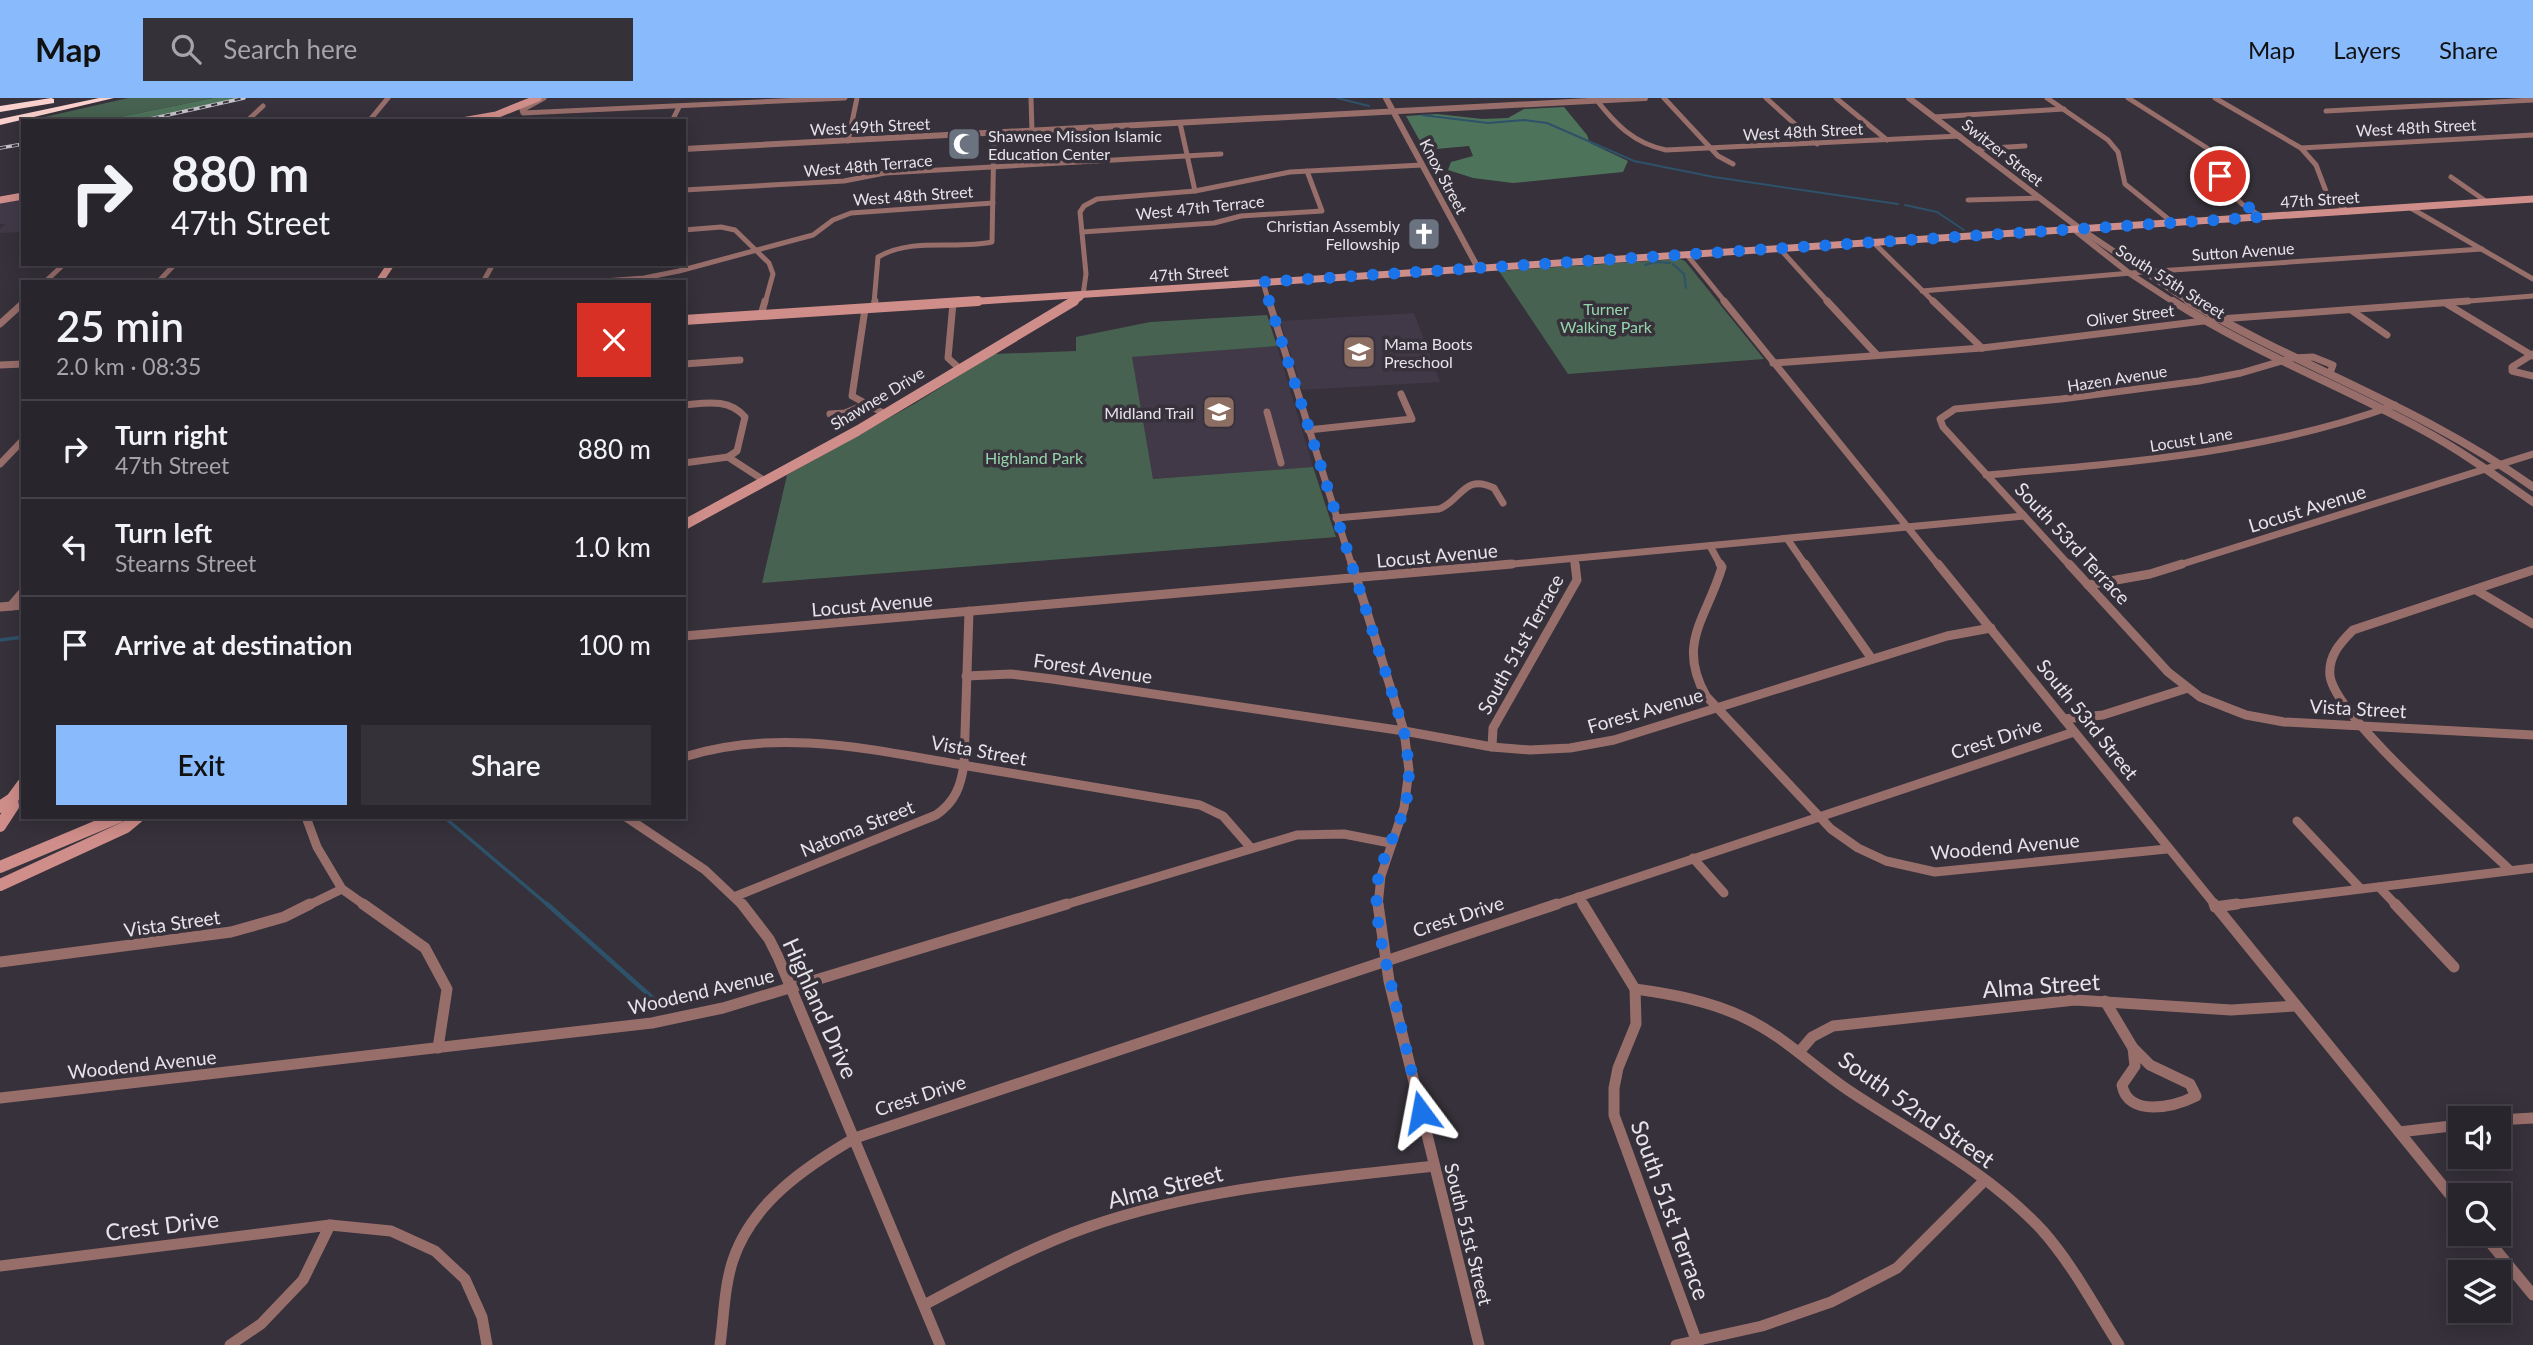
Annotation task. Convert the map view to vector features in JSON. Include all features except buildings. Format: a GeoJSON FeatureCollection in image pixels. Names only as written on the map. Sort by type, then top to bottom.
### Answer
{"type":"FeatureCollection","features":[{"type":"Feature","properties":{"kind":"highway"},"geometry":{"type":"LineString","coordinates":[[0,109],[71,98]]}},
{"type":"Feature","properties":{"kind":"highway"},"geometry":{"type":"LineString","coordinates":[[0,122],[110,98]]}},
{"type":"Feature","properties":{"kind":"main road"},"geometry":{"type":"LineString","coordinates":[[494,118],[538,98]]}},
{"type":"Feature","properties":{"kind":"main road"},"geometry":{"type":"LineString","coordinates":[[494,118],[505,101]]}},
{"type":"Feature","properties":{"kind":"main road"},"geometry":{"type":"LineString","coordinates":[[0,200],[21,196]]}},
{"type":"Feature","properties":{"kind":"main road","name":"47th Street"},"geometry":{"type":"LineString","coordinates":[[686,320],[2533,199]]}},
{"type":"Feature","properties":{"kind":"main road","name":"Shawnee Drive"},"geometry":{"type":"LineString","coordinates":[[686,525],[885,414],[1083,295]]}},
{"type":"Feature","properties":{"kind":"main road"},"geometry":{"type":"LineString","coordinates":[[1052,296],[1058,299],[1059,308]]}},
{"type":"Feature","properties":{"kind":"main road"},"geometry":{"type":"LineString","coordinates":[[0,807],[12,799],[21,787]]}},
{"type":"Feature","properties":{"kind":"main road"},"geometry":{"type":"LineString","coordinates":[[0,825],[13,806],[12,799]]}},
{"type":"Feature","properties":{"kind":"main road"},"geometry":{"type":"LineString","coordinates":[[0,867],[114,819]]}},
{"type":"Feature","properties":{"kind":"main road"},"geometry":{"type":"LineString","coordinates":[[0,885],[126,827],[136,819]]}},
{"type":"Feature","properties":{"kind":"main road"},"geometry":{"type":"LineString","coordinates":[[0,860],[19,858]]}},
{"type":"Feature","properties":{"kind":"street"},"geometry":{"type":"LineString","coordinates":[[371,119],[388,98]]}},
{"type":"Feature","properties":{"kind":"street"},"geometry":{"type":"LineString","coordinates":[[544,98],[522,110],[523,113],[845,98]]}},
{"type":"Feature","properties":{"kind":"street"},"geometry":{"type":"LineString","coordinates":[[848,141],[857,98]]}},
{"type":"Feature","properties":{"kind":"street"},"geometry":{"type":"LineString","coordinates":[[1031,98],[1032,131]]}},
{"type":"Feature","properties":{"kind":"street","name":"Knox Street"},"geometry":{"type":"LineString","coordinates":[[1385,98],[1478,268]]}},
{"type":"Feature","properties":{"kind":"street","name":"West 49th Street"},"geometry":{"type":"LineString","coordinates":[[686,149],[1393,112],[1526,101],[1645,98]]}},
{"type":"Feature","properties":{"kind":"street"},"geometry":{"type":"LineString","coordinates":[[1664,98],[1712,150],[1733,164]]}},
{"type":"Feature","properties":{"kind":"street"},"geometry":{"type":"LineString","coordinates":[[1766,98],[1817,144]]}},
{"type":"Feature","properties":{"kind":"street"},"geometry":{"type":"LineString","coordinates":[[1836,98],[1887,140]]}},
{"type":"Feature","properties":{"kind":"street","name":"Switzer Street"},"geometry":{"type":"LineString","coordinates":[[1909,98],[2079,228]]}},
{"type":"Feature","properties":{"kind":"street"},"geometry":{"type":"LineString","coordinates":[[2047,98],[2108,140],[2118,152],[2125,184],[2135,195],[2172,222]]}},
{"type":"Feature","properties":{"kind":"street"},"geometry":{"type":"LineString","coordinates":[[2128,98],[2207,148],[2217,160],[2223,185],[2242,204],[2262,217]]}},
{"type":"Feature","properties":{"kind":"street"},"geometry":{"type":"LineString","coordinates":[[2216,98],[2301,148],[2316,164],[2327,194],[2348,212]]}},
{"type":"Feature","properties":{"kind":"street","name":"West 48th Street"},"geometry":{"type":"LineString","coordinates":[[1596,99],[1627,136],[1647,147],[1674,151],[1960,136]]}},
{"type":"Feature","properties":{"kind":"street"},"geometry":{"type":"LineString","coordinates":[[2326,111],[2533,100]]}},
{"type":"Feature","properties":{"kind":"street"},"geometry":{"type":"LineString","coordinates":[[249,119],[263,106]]}},
{"type":"Feature","properties":{"kind":"street"},"geometry":{"type":"LineString","coordinates":[[673,119],[679,107]]}},
{"type":"Feature","properties":{"kind":"street"},"geometry":{"type":"LineString","coordinates":[[1934,117],[2064,109]]}},
{"type":"Feature","properties":{"kind":"street"},"geometry":{"type":"LineString","coordinates":[[1180,123],[1195,191]]}},
{"type":"Feature","properties":{"kind":"street"},"geometry":{"type":"LineString","coordinates":[[885,414],[864,405],[852,396],[878,257],[890,250],[992,242],[995,133]]}},
{"type":"Feature","properties":{"kind":"street","name":"West 48th Street"},"geometry":{"type":"LineString","coordinates":[[2301,148],[2532,135]]}},
{"type":"Feature","properties":{"kind":"street"},"geometry":{"type":"LineString","coordinates":[[1976,149],[2025,146]]}},
{"type":"Feature","properties":{"kind":"street","name":"West 48th Terrace"},"geometry":{"type":"LineString","coordinates":[[686,190],[839,181],[885,173],[1221,154]]}},
{"type":"Feature","properties":{"kind":"street"},"geometry":{"type":"LineString","coordinates":[[1083,295],[1086,274],[1080,212],[1084,206],[1097,199],[1115,195],[1195,191],[1273,174],[1422,165]]}},
{"type":"Feature","properties":{"kind":"street","name":"West 47th Terrace"},"geometry":{"type":"LineString","coordinates":[[1082,233],[1214,223],[1241,216],[1322,211],[1307,171]]}},
{"type":"Feature","properties":{"kind":"street"},"geometry":{"type":"LineString","coordinates":[[2451,177],[2487,202]]}},
{"type":"Feature","properties":{"kind":"street"},"geometry":{"type":"LineString","coordinates":[[1968,200],[2040,198]]}},
{"type":"Feature","properties":{"kind":"street","name":"West 48th Street"},"geometry":{"type":"LineString","coordinates":[[757,250],[813,235],[833,220],[851,213],[993,203]]}},
{"type":"Feature","properties":{"kind":"street"},"geometry":{"type":"LineString","coordinates":[[2409,207],[2533,279]]}},
{"type":"Feature","properties":{"kind":"street"},"geometry":{"type":"LineString","coordinates":[[686,230],[730,228],[757,250],[773,268],[761,315]]}},
{"type":"Feature","properties":{"kind":"street","name":"South 55th Street"},"geometry":{"type":"LineString","coordinates":[[2533,487],[2451,433],[2220,319],[2143,272],[2092,233],[2079,228],[2077,232],[2129,274],[2204,320],[2444,441],[2533,502]]}},
{"type":"Feature","properties":{"kind":"street"},"geometry":{"type":"LineString","coordinates":[[1874,243],[1982,348]]}},
{"type":"Feature","properties":{"kind":"street","name":"Sutton Avenue"},"geometry":{"type":"LineString","coordinates":[[1922,291],[2143,272],[2482,249]]}},
{"type":"Feature","properties":{"kind":"street"},"geometry":{"type":"LineString","coordinates":[[610,280],[660,275],[757,250]]}},
{"type":"Feature","properties":{"kind":"street"},"geometry":{"type":"LineString","coordinates":[[1780,250],[1877,355]]}},
{"type":"Feature","properties":{"kind":"street","name":"South 53rd Street"},"geometry":{"type":"LineString","coordinates":[[1687,256],[2448,1192]]}},
{"type":"Feature","properties":{"kind":"street"},"geometry":{"type":"LineString","coordinates":[[47,280],[62,266]]}},
{"type":"Feature","properties":{"kind":"street"},"geometry":{"type":"LineString","coordinates":[[160,280],[173,266]]}},
{"type":"Feature","properties":{"kind":"street","name":"South 51st Street"},"geometry":{"type":"LineString","coordinates":[[1263,282],[1404,731],[1410,779],[1402,818],[1390,843],[1377,886],[1378,908],[1386,961],[1479,1345]]}},
{"type":"Feature","properties":{"kind":"street","name":"Oliver Street"},"geometry":{"type":"LineString","coordinates":[[1773,363],[1982,348],[2204,320],[2533,296]]}},
{"type":"Feature","properties":{"kind":"street"},"geometry":{"type":"LineString","coordinates":[[953,303],[948,358],[960,369]]}},
{"type":"Feature","properties":{"kind":"street"},"geometry":{"type":"LineString","coordinates":[[2445,303],[2532,355]]}},
{"type":"Feature","properties":{"kind":"street"},"geometry":{"type":"LineString","coordinates":[[0,324],[21,305]]}},
{"type":"Feature","properties":{"kind":"street"},"geometry":{"type":"LineString","coordinates":[[2350,310],[2387,335]]}},
{"type":"Feature","properties":{"kind":"street"},"geometry":{"type":"LineString","coordinates":[[2532,355],[2515,364],[2512,371],[2533,376]]}},
{"type":"Feature","properties":{"kind":"street","name":"Hazen Avenue"},"geometry":{"type":"LineString","coordinates":[[1941,416],[1955,410],[2072,400],[2225,376],[2296,357]]}},
{"type":"Feature","properties":{"kind":"street"},"geometry":{"type":"LineString","coordinates":[[686,364],[740,360]]}},
{"type":"Feature","properties":{"kind":"street"},"geometry":{"type":"LineString","coordinates":[[0,365],[21,364]]}},
{"type":"Feature","properties":{"kind":"street"},"geometry":{"type":"LineString","coordinates":[[1308,430],[1412,419],[1401,394]]}},
{"type":"Feature","properties":{"kind":"street"},"geometry":{"type":"LineString","coordinates":[[686,405],[726,404],[746,417],[737,451],[728,457],[686,463]]}},
{"type":"Feature","properties":{"kind":"street"},"geometry":{"type":"LineString","coordinates":[[830,414],[845,413],[864,405]]}},
{"type":"Feature","properties":{"kind":"street","name":"Locust Lane"},"geometry":{"type":"LineString","coordinates":[[1986,475],[2157,458],[2312,432],[2395,405]]}},
{"type":"Feature","properties":{"kind":"street"},"geometry":{"type":"LineString","coordinates":[[1267,412],[1281,463]]}},
{"type":"Feature","properties":{"kind":"street","name":"South 53rd Terrace"},"geometry":{"type":"LineString","coordinates":[[1941,416],[1943,427],[1986,475],[2168,672],[2188,688]]}},
{"type":"Feature","properties":{"kind":"street"},"geometry":{"type":"LineString","coordinates":[[0,464],[21,442]]}},
{"type":"Feature","properties":{"kind":"street","name":"Locust Avenue"},"geometry":{"type":"LineString","coordinates":[[2088,585],[2150,575],[2533,454]]}},
{"type":"Feature","properties":{"kind":"street"},"geometry":{"type":"LineString","coordinates":[[728,457],[765,481]]}},
{"type":"Feature","properties":{"kind":"street"},"geometry":{"type":"LineString","coordinates":[[1336,518],[1439,509],[1450,506],[1460,491],[1474,485],[1496,488],[1503,503]]}},
{"type":"Feature","properties":{"kind":"street","name":"Locust Avenue"},"geometry":{"type":"LineString","coordinates":[[686,636],[1710,547],[2024,516]]}},
{"type":"Feature","properties":{"kind":"street"},"geometry":{"type":"LineString","coordinates":[[1788,540],[1872,659]]}},
{"type":"Feature","properties":{"kind":"street"},"geometry":{"type":"LineString","coordinates":[[1710,547],[1722,567],[1690,652],[1690,663],[1700,688],[1819,817]]}},
{"type":"Feature","properties":{"kind":"street","name":"South 51st Terrace"},"geometry":{"type":"LineString","coordinates":[[1492,747],[1493,728],[1577,580],[1578,570],[1573,559]]}},
{"type":"Feature","properties":{"kind":"street"},"geometry":{"type":"LineString","coordinates":[[2510,870],[2360,725],[2346,709],[2332,683],[2329,667],[2336,646],[2353,630],[2533,570]]}},
{"type":"Feature","properties":{"kind":"street"},"geometry":{"type":"LineString","coordinates":[[2476,590],[2533,624]]}},
{"type":"Feature","properties":{"kind":"street"},"geometry":{"type":"LineString","coordinates":[[11,606],[21,594]]}},
{"type":"Feature","properties":{"kind":"street"},"geometry":{"type":"LineString","coordinates":[[0,607],[21,605]]}},
{"type":"Feature","properties":{"kind":"street","name":"Natoma Street"},"geometry":{"type":"LineString","coordinates":[[734,897],[936,815],[953,801],[962,784],[964,765],[969,611]]}},
{"type":"Feature","properties":{"kind":"street","name":"Forest Avenue"},"geometry":{"type":"LineString","coordinates":[[967,676],[1011,674],[1052,679],[1404,731],[1492,747],[1530,750],[1570,748],[1614,740],[1947,636],[1991,628]]}},
{"type":"Feature","properties":{"kind":"street","name":"Crest Drive"},"geometry":{"type":"LineString","coordinates":[[2064,719],[2103,715],[2188,688]]}},
{"type":"Feature","properties":{"kind":"street","name":"Vista Street"},"geometry":{"type":"LineString","coordinates":[[2188,688],[2218,705],[2246,715],[2284,722],[2533,735]]}},
{"type":"Feature","properties":{"kind":"street","name":"Crest Drive"},"geometry":{"type":"LineString","coordinates":[[720,1345],[734,1260],[750,1225],[778,1192],[813,1161],[855,1138],[2074,732]]}},
{"type":"Feature","properties":{"kind":"street","name":"Vista Street"},"geometry":{"type":"LineString","coordinates":[[686,756],[736,743],[781,740],[823,742],[1215,809],[1229,819],[1251,848]]}},
{"type":"Feature","properties":{"kind":"street","name":"Woodend Avenue"},"geometry":{"type":"LineString","coordinates":[[1819,817],[1845,841],[1880,861],[1907,869],[1935,872],[2167,849]]}},
{"type":"Feature","properties":{"kind":"street"},"geometry":{"type":"LineString","coordinates":[[307,819],[317,846],[342,888],[425,948],[447,989],[438,1048]]}},
{"type":"Feature","properties":{"kind":"street","name":"Highland Drive"},"geometry":{"type":"LineString","coordinates":[[629,819],[675,847],[734,897],[769,939],[792,988],[940,1345]]}},
{"type":"Feature","properties":{"kind":"street"},"geometry":{"type":"LineString","coordinates":[[2297,821],[2360,888]]}},
{"type":"Feature","properties":{"kind":"street","name":"Woodend Avenue"},"geometry":{"type":"LineString","coordinates":[[0,1098],[652,1023],[723,1008],[792,988],[1297,835],[1323,831],[1390,843]]}},
{"type":"Feature","properties":{"kind":"street"},"geometry":{"type":"LineString","coordinates":[[1693,858],[1724,893]]}},
{"type":"Feature","properties":{"kind":"street"},"geometry":{"type":"LineString","coordinates":[[2215,907],[2533,868]]}},
{"type":"Feature","properties":{"kind":"street"},"geometry":{"type":"LineString","coordinates":[[2379,887],[2454,967]]}},
{"type":"Feature","properties":{"kind":"street","name":"Vista Street"},"geometry":{"type":"LineString","coordinates":[[0,962],[231,932],[284,917],[342,888]]}},
{"type":"Feature","properties":{"kind":"street","name":"South 51st Terrace"},"geometry":{"type":"LineString","coordinates":[[1578,897],[1634,989],[1636,1024],[1618,1068],[1614,1088],[1615,1115],[1697,1343]]}},
{"type":"Feature","properties":{"kind":"street","name":"South 52nd Street"},"geometry":{"type":"LineString","coordinates":[[1634,989],[1681,995],[1719,1005],[1758,1022],[1800,1051],[1847,1090],[1985,1180],[2027,1217],[2063,1255],[2119,1345]]}},
{"type":"Feature","properties":{"kind":"street","name":"Alma Street"},"geometry":{"type":"LineString","coordinates":[[1800,1051],[1812,1037],[1833,1026],[2075,1000],[2231,1010],[2295,1006]]}},
{"type":"Feature","properties":{"kind":"street"},"geometry":{"type":"LineString","coordinates":[[2105,1001],[2133,1048],[2149,1065],[2185,1080],[2195,1090],[2196,1096],[2188,1101],[2169,1105],[2134,1104],[2125,1097],[2122,1086],[2135,1066],[2133,1048]]}},
{"type":"Feature","properties":{"kind":"street"},"geometry":{"type":"LineString","coordinates":[[2511,1119],[2533,1118]]}},
{"type":"Feature","properties":{"kind":"street"},"geometry":{"type":"LineString","coordinates":[[2399,1132],[2448,1126]]}},
{"type":"Feature","properties":{"kind":"street","name":"Alma Street"},"geometry":{"type":"LineString","coordinates":[[924,1305],[1015,1257],[1089,1227],[1179,1202],[1253,1187],[1434,1166]]}},
{"type":"Feature","properties":{"kind":"street"},"geometry":{"type":"LineString","coordinates":[[1676,1345],[1697,1343],[1762,1326],[1831,1302],[1897,1268],[1985,1180]]}},
{"type":"Feature","properties":{"kind":"street"},"geometry":{"type":"LineString","coordinates":[[230,1345],[261,1324],[303,1280],[330,1225]]}},
{"type":"Feature","properties":{"kind":"street","name":"Crest Drive"},"geometry":{"type":"LineString","coordinates":[[0,1266],[330,1225],[391,1231],[435,1251],[465,1279],[482,1317],[487,1345]]}},
{"type":"Feature","properties":{"kind":"street"},"geometry":{"type":"LineString","coordinates":[[2493,1246],[2533,1295]]}},
{"type":"Feature","properties":{"kind":"shaded area"},"geometry":{"type":"Polygon","coordinates":[[[21,197],[21,232],[0,233],[5,224],[0,224],[0,201],[21,197]]]}},
{"type":"Feature","properties":{"kind":"shaded area","name":"Mama Boots Preschool"},"geometry":{"type":"Polygon","coordinates":[[[1414,313],[1440,382],[1302,390],[1280,321],[1414,313]]]}},
{"type":"Feature","properties":{"kind":"shaded area","name":"Midland Trail"},"geometry":{"type":"Polygon","coordinates":[[[1277,346],[1313,467],[1153,479],[1131,357],[1277,346]]]}},
{"type":"Feature","properties":{"kind":"green space"},"geometry":{"type":"Polygon","coordinates":[[[128,98],[213,98],[110,119],[36,119],[128,98]]]}},
{"type":"Feature","properties":{"kind":"green space"},"geometry":{"type":"Polygon","coordinates":[[[213,98],[239,98],[144,119],[110,119],[213,98]]]}},
{"type":"Feature","properties":{"kind":"green space"},"geometry":{"type":"Polygon","coordinates":[[[1564,107],[1587,135],[1590,143],[1628,161],[1623,172],[1513,183],[1473,178],[1448,170],[1451,162],[1473,156],[1469,146],[1425,150],[1406,116],[1437,114],[1482,119],[1508,118],[1524,109],[1564,107]]]}},
{"type":"Feature","properties":{"kind":"green space","name":"Turner Walking Park"},"geometry":{"type":"Polygon","coordinates":[[[1680,259],[1685,261],[1764,359],[1568,374],[1499,271],[1680,259]]]}},
{"type":"Feature","properties":{"kind":"green space","name":"Highland Park"},"geometry":{"type":"Polygon","coordinates":[[[1267,315],[1277,346],[1132,357],[1153,479],[1313,467],[1336,537],[762,583],[787,475],[914,404],[994,354],[1076,351],[1076,337],[1150,322],[1267,315]]]}},
{"type":"Feature","properties":{"kind":"waterway"},"geometry":{"type":"LineString","coordinates":[[1337,98],[1369,106]]}},
{"type":"Feature","properties":{"kind":"waterway"},"geometry":{"type":"LineString","coordinates":[[1422,115],[1488,123],[1524,120],[1547,123],[1634,161],[1714,177],[1898,204]]}},
{"type":"Feature","properties":{"kind":"waterway"},"geometry":{"type":"LineString","coordinates":[[1905,205],[1937,212],[1964,230]]}},
{"type":"Feature","properties":{"kind":"waterway"},"geometry":{"type":"LineString","coordinates":[[1645,265],[1655,262],[1670,263]]}},
{"type":"Feature","properties":{"kind":"waterway"},"geometry":{"type":"LineString","coordinates":[[1673,264],[1684,274],[1686,288]]}},
{"type":"Feature","properties":{"kind":"waterway"},"geometry":{"type":"LineString","coordinates":[[0,640],[21,637]]}},
{"type":"Feature","properties":{"kind":"waterway"},"geometry":{"type":"LineString","coordinates":[[446,819],[549,906]]}},
{"type":"Feature","properties":{"kind":"waterway"},"geometry":{"type":"LineString","coordinates":[[547,904],[656,1001]]}},
{"type":"Feature","properties":{"kind":"railway"},"geometry":{"type":"LineString","coordinates":[[150,119],[244,98]]}},
{"type":"Feature","properties":{"kind":"railway"},"geometry":{"type":"LineString","coordinates":[[0,148],[21,144]]}},
{"type":"Feature","properties":{"kind":"place","name":"Shawnee Mission Islamic Education Center"},"geometry":{"type":"Point","coordinates":[964,144]}},
{"type":"Feature","properties":{"kind":"place","name":"Christian Assembly Fellowship"},"geometry":{"type":"Point","coordinates":[1424,234]}},
{"type":"Feature","properties":{"kind":"place","name":"Mama Boots Preschool"},"geometry":{"type":"Point","coordinates":[1359,352]}},
{"type":"Feature","properties":{"kind":"place","name":"Midland Trail"},"geometry":{"type":"Point","coordinates":[1219,412]}},
{"type":"Feature","properties":{"kind":"route"},"geometry":{"type":"LineString","coordinates":[[1421,1112],[1386,961],[1377,886],[1382,863],[1402,818],[1408,795],[1410,779],[1404,731],[1263,282],[2262,217],[2231,194],[2223,185],[2220,176]]}}]}
